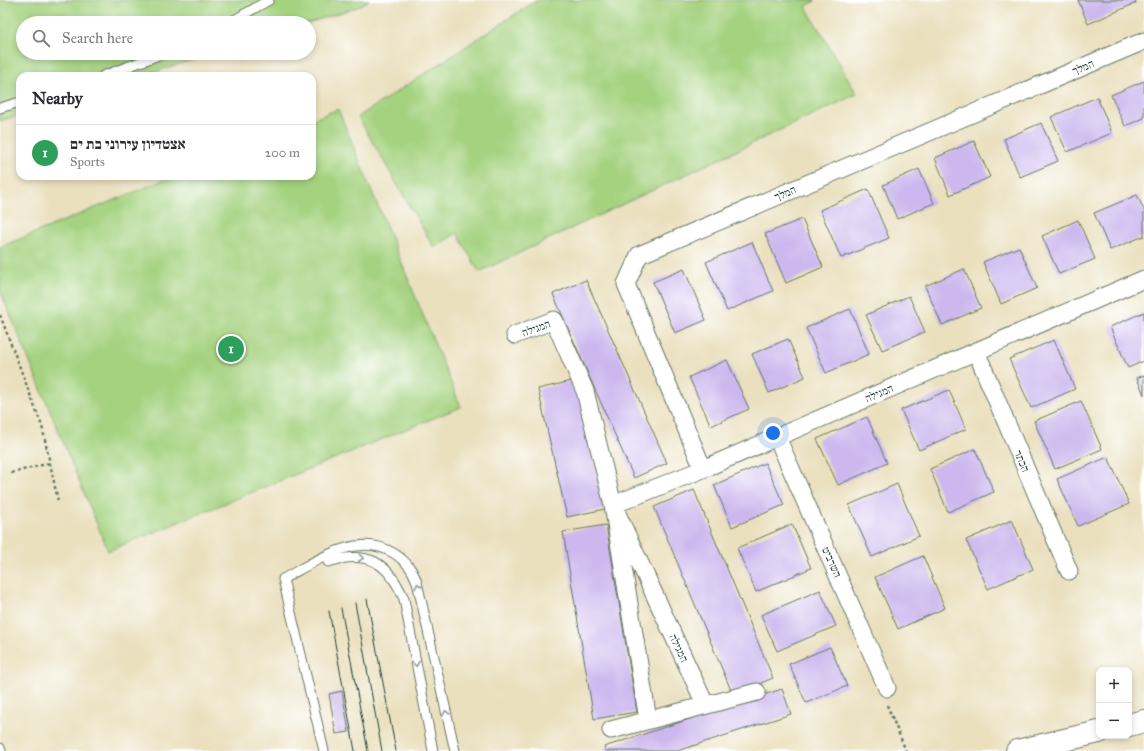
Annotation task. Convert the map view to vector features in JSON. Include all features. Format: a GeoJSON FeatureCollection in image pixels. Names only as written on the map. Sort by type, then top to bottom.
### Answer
{"type":"FeatureCollection","features":[{"type":"Feature","properties":{"kind":"street","name":"המלך"},"geometry":{"type":"LineString","coordinates":[[703,469],[626,284],[640,255],[1144,41]]}},
{"type":"Feature","properties":{"kind":"street","name":"המגילה"},"geometry":{"type":"LineString","coordinates":[[613,505],[703,469],[1144,279]]}},
{"type":"Feature","properties":{"kind":"street","name":"המגילה"},"geometry":{"type":"LineString","coordinates":[[515,335],[554,320],[585,391],[613,505],[648,720]]}},
{"type":"Feature","properties":{"kind":"street","name":"הכתר"},"geometry":{"type":"LineString","coordinates":[[976,351],[1069,571]]}},
{"type":"Feature","properties":{"kind":"street","name":"השרביט"},"geometry":{"type":"LineString","coordinates":[[777,437],[887,688]]}},
{"type":"Feature","properties":{"kind":"street","name":"המגילה"},"geometry":{"type":"LineString","coordinates":[[613,505],[705,704]]}},
{"type":"Feature","properties":{"kind":"street"},"geometry":{"type":"LineString","coordinates":[[611,730],[705,704],[757,692]]}},
{"type":"Feature","properties":{"kind":"street"},"geometry":{"type":"LineString","coordinates":[[1132,724],[1144,721]]}},
{"type":"Feature","properties":{"kind":"street"},"geometry":{"type":"LineString","coordinates":[[1017,751],[1096,733]]}},
{"type":"Feature","properties":{"kind":"lane"},"geometry":{"type":"LineString","coordinates":[[241,16],[269,0]]}},
{"type":"Feature","properties":{"kind":"lane"},"geometry":{"type":"LineString","coordinates":[[114,72],[145,60]]}},
{"type":"Feature","properties":{"kind":"lane"},"geometry":{"type":"LineString","coordinates":[[0,108],[16,103]]}},
{"type":"Feature","properties":{"kind":"lane"},"geometry":{"type":"LineString","coordinates":[[284,579],[320,559],[362,544],[387,549],[408,563],[417,582],[455,751]]}},
{"type":"Feature","properties":{"kind":"lane"},"geometry":{"type":"LineString","coordinates":[[284,579],[338,559],[356,557],[372,559],[383,566],[390,574],[397,584],[404,599],[433,751]]}},
{"type":"Feature","properties":{"kind":"lane"},"geometry":{"type":"LineString","coordinates":[[284,579],[324,751]]}},
{"type":"Feature","properties":{"kind":"path"},"geometry":{"type":"LineString","coordinates":[[0,315],[42,426],[58,501]]}},
{"type":"Feature","properties":{"kind":"path"},"geometry":{"type":"LineString","coordinates":[[11,473],[50,462]]}},
{"type":"Feature","properties":{"kind":"path"},"geometry":{"type":"LineString","coordinates":[[893,719],[906,751]]}},
{"type":"Feature","properties":{"kind":"green space"},"geometry":{"type":"Polygon","coordinates":[[[0,0],[369,0],[358,7],[316,20],[316,16],[16,16],[16,60],[192,60],[155,72],[16,72],[16,116],[0,121],[0,0]]]}},
{"type":"Feature","properties":{"kind":"green space"},"geometry":{"type":"Polygon","coordinates":[[[537,0],[816,0],[806,7],[857,94],[479,272],[457,233],[434,248],[358,117],[537,0]]]}},
{"type":"Feature","properties":{"kind":"green space"},"geometry":{"type":"Polygon","coordinates":[[[338,109],[461,407],[108,551],[0,290],[0,247],[163,180],[316,180],[316,118],[338,109]]]}},
{"type":"Feature","properties":{"kind":"building"},"geometry":{"type":"Polygon","coordinates":[[[1078,0],[1135,0],[1136,3],[1088,24],[1078,0]]]}},
{"type":"Feature","properties":{"kind":"building"},"geometry":{"type":"Polygon","coordinates":[[[1144,81],[1144,118],[1125,126],[1111,95],[1144,81]]]}},
{"type":"Feature","properties":{"kind":"building"},"geometry":{"type":"Polygon","coordinates":[[[1097,97],[1112,133],[1067,152],[1051,117],[1097,97]]]}},
{"type":"Feature","properties":{"kind":"building"},"geometry":{"type":"Polygon","coordinates":[[[1041,123],[1058,161],[1020,177],[1004,139],[1041,123]]]}},
{"type":"Feature","properties":{"kind":"building"},"geometry":{"type":"Polygon","coordinates":[[[974,141],[990,177],[950,195],[935,158],[974,141]]]}},
{"type":"Feature","properties":{"kind":"building"},"geometry":{"type":"Polygon","coordinates":[[[919,169],[934,203],[897,219],[883,185],[919,169]]]}},
{"type":"Feature","properties":{"kind":"building"},"geometry":{"type":"Polygon","coordinates":[[[868,189],[889,238],[841,258],[820,210],[868,189]]]}},
{"type":"Feature","properties":{"kind":"building"},"geometry":{"type":"Polygon","coordinates":[[[1137,195],[1144,210],[1144,236],[1110,250],[1094,213],[1137,195]]]}},
{"type":"Feature","properties":{"kind":"building"},"geometry":{"type":"Polygon","coordinates":[[[802,219],[823,267],[786,283],[765,234],[802,219]]]}},
{"type":"Feature","properties":{"kind":"building"},"geometry":{"type":"Polygon","coordinates":[[[1078,220],[1095,259],[1059,274],[1042,236],[1078,220]]]}},
{"type":"Feature","properties":{"kind":"building"},"geometry":{"type":"Polygon","coordinates":[[[752,242],[773,291],[727,311],[706,262],[752,242]]]}},
{"type":"Feature","properties":{"kind":"building"},"geometry":{"type":"Polygon","coordinates":[[[1019,247],[1037,288],[1001,304],[983,262],[1019,247]]]}},
{"type":"Feature","properties":{"kind":"building"},"geometry":{"type":"Polygon","coordinates":[[[684,269],[706,320],[675,333],[653,282],[684,269]]]}},
{"type":"Feature","properties":{"kind":"building"},"geometry":{"type":"Polygon","coordinates":[[[964,269],[981,308],[942,325],[925,286],[964,269]]]}},
{"type":"Feature","properties":{"kind":"building"},"geometry":{"type":"Polygon","coordinates":[[[586,280],[667,463],[634,478],[553,294],[586,280]]]}},
{"type":"Feature","properties":{"kind":"building"},"geometry":{"type":"Polygon","coordinates":[[[909,296],[925,332],[882,350],[866,315],[909,296]]]}},
{"type":"Feature","properties":{"kind":"building"},"geometry":{"type":"Polygon","coordinates":[[[850,309],[869,354],[826,373],[806,328],[850,309]]]}},
{"type":"Feature","properties":{"kind":"building"},"geometry":{"type":"Polygon","coordinates":[[[1144,312],[1144,361],[1128,368],[1110,327],[1144,312]]]}},
{"type":"Feature","properties":{"kind":"building"},"geometry":{"type":"Polygon","coordinates":[[[788,339],[805,377],[769,393],[752,354],[788,339]]]}},
{"type":"Feature","properties":{"kind":"building"},"geometry":{"type":"Polygon","coordinates":[[[1054,340],[1075,389],[1031,408],[1009,359],[1054,340]]]}},
{"type":"Feature","properties":{"kind":"building"},"geometry":{"type":"Polygon","coordinates":[[[727,360],[749,409],[711,426],[689,377],[727,360]]]}},
{"type":"Feature","properties":{"kind":"building"},"geometry":{"type":"Polygon","coordinates":[[[1144,375],[1144,395],[1137,378],[1144,375]]]}},
{"type":"Feature","properties":{"kind":"building"},"geometry":{"type":"Polygon","coordinates":[[[576,380],[605,509],[567,517],[538,389],[576,380]]]}},
{"type":"Feature","properties":{"kind":"building"},"geometry":{"type":"Polygon","coordinates":[[[949,390],[966,429],[919,450],[901,410],[949,390]]]}},
{"type":"Feature","properties":{"kind":"building"},"geometry":{"type":"Polygon","coordinates":[[[1081,401],[1102,449],[1055,469],[1034,421],[1081,401]]]}},
{"type":"Feature","properties":{"kind":"building"},"geometry":{"type":"Polygon","coordinates":[[[867,417],[887,463],[838,485],[817,439],[867,417]]]}},
{"type":"Feature","properties":{"kind":"building"},"geometry":{"type":"Polygon","coordinates":[[[975,449],[994,492],[948,512],[930,469],[975,449]]]}},
{"type":"Feature","properties":{"kind":"building"},"geometry":{"type":"Polygon","coordinates":[[[1108,457],[1129,504],[1078,526],[1057,479],[1108,457]]]}},
{"type":"Feature","properties":{"kind":"building"},"geometry":{"type":"Polygon","coordinates":[[[765,463],[784,505],[732,527],[714,485],[765,463]]]}},
{"type":"Feature","properties":{"kind":"building"},"geometry":{"type":"Polygon","coordinates":[[[897,484],[919,536],[872,557],[849,505],[897,484]]]}},
{"type":"Feature","properties":{"kind":"building"},"geometry":{"type":"Polygon","coordinates":[[[694,490],[773,678],[733,695],[654,507],[694,490]]]}},
{"type":"Feature","properties":{"kind":"building"},"geometry":{"type":"Polygon","coordinates":[[[1012,520],[1033,569],[988,589],[966,540],[1012,520]]]}},
{"type":"Feature","properties":{"kind":"building"},"geometry":{"type":"Polygon","coordinates":[[[792,524],[811,568],[756,592],[737,548],[792,524]]]}},
{"type":"Feature","properties":{"kind":"building"},"geometry":{"type":"Polygon","coordinates":[[[606,525],[637,712],[594,719],[563,532],[606,525]]]}},
{"type":"Feature","properties":{"kind":"building"},"geometry":{"type":"Polygon","coordinates":[[[923,556],[945,608],[898,629],[875,577],[923,556]]]}},
{"type":"Feature","properties":{"kind":"building"},"geometry":{"type":"Polygon","coordinates":[[[820,590],[836,626],[777,651],[761,615],[820,590]]]}},
{"type":"Feature","properties":{"kind":"building"},"geometry":{"type":"Polygon","coordinates":[[[830,647],[847,686],[806,703],[789,664],[830,647]]]}},
{"type":"Feature","properties":{"kind":"building"},"geometry":{"type":"Polygon","coordinates":[[[782,689],[791,714],[677,751],[606,751],[604,747],[782,689]]]}},
{"type":"Feature","properties":{"kind":"building"},"geometry":{"type":"Polygon","coordinates":[[[342,691],[349,732],[336,734],[329,694],[342,691]]]}},
{"type":"Feature","properties":{"kind":"tram line"},"geometry":{"type":"LineString","coordinates":[[367,599],[396,751]]}},
{"type":"Feature","properties":{"kind":"tram line"},"geometry":{"type":"LineString","coordinates":[[355,603],[382,751]]}},
{"type":"Feature","properties":{"kind":"tram line"},"geometry":{"type":"LineString","coordinates":[[341,608],[368,751]]}},
{"type":"Feature","properties":{"kind":"tram line"},"geometry":{"type":"LineString","coordinates":[[329,611],[355,751]]}},
{"type":"Feature","properties":{"kind":"place","name":"אצטדיון עירוני בת ים"},"geometry":{"type":"Point","coordinates":[231,349]}}]}
